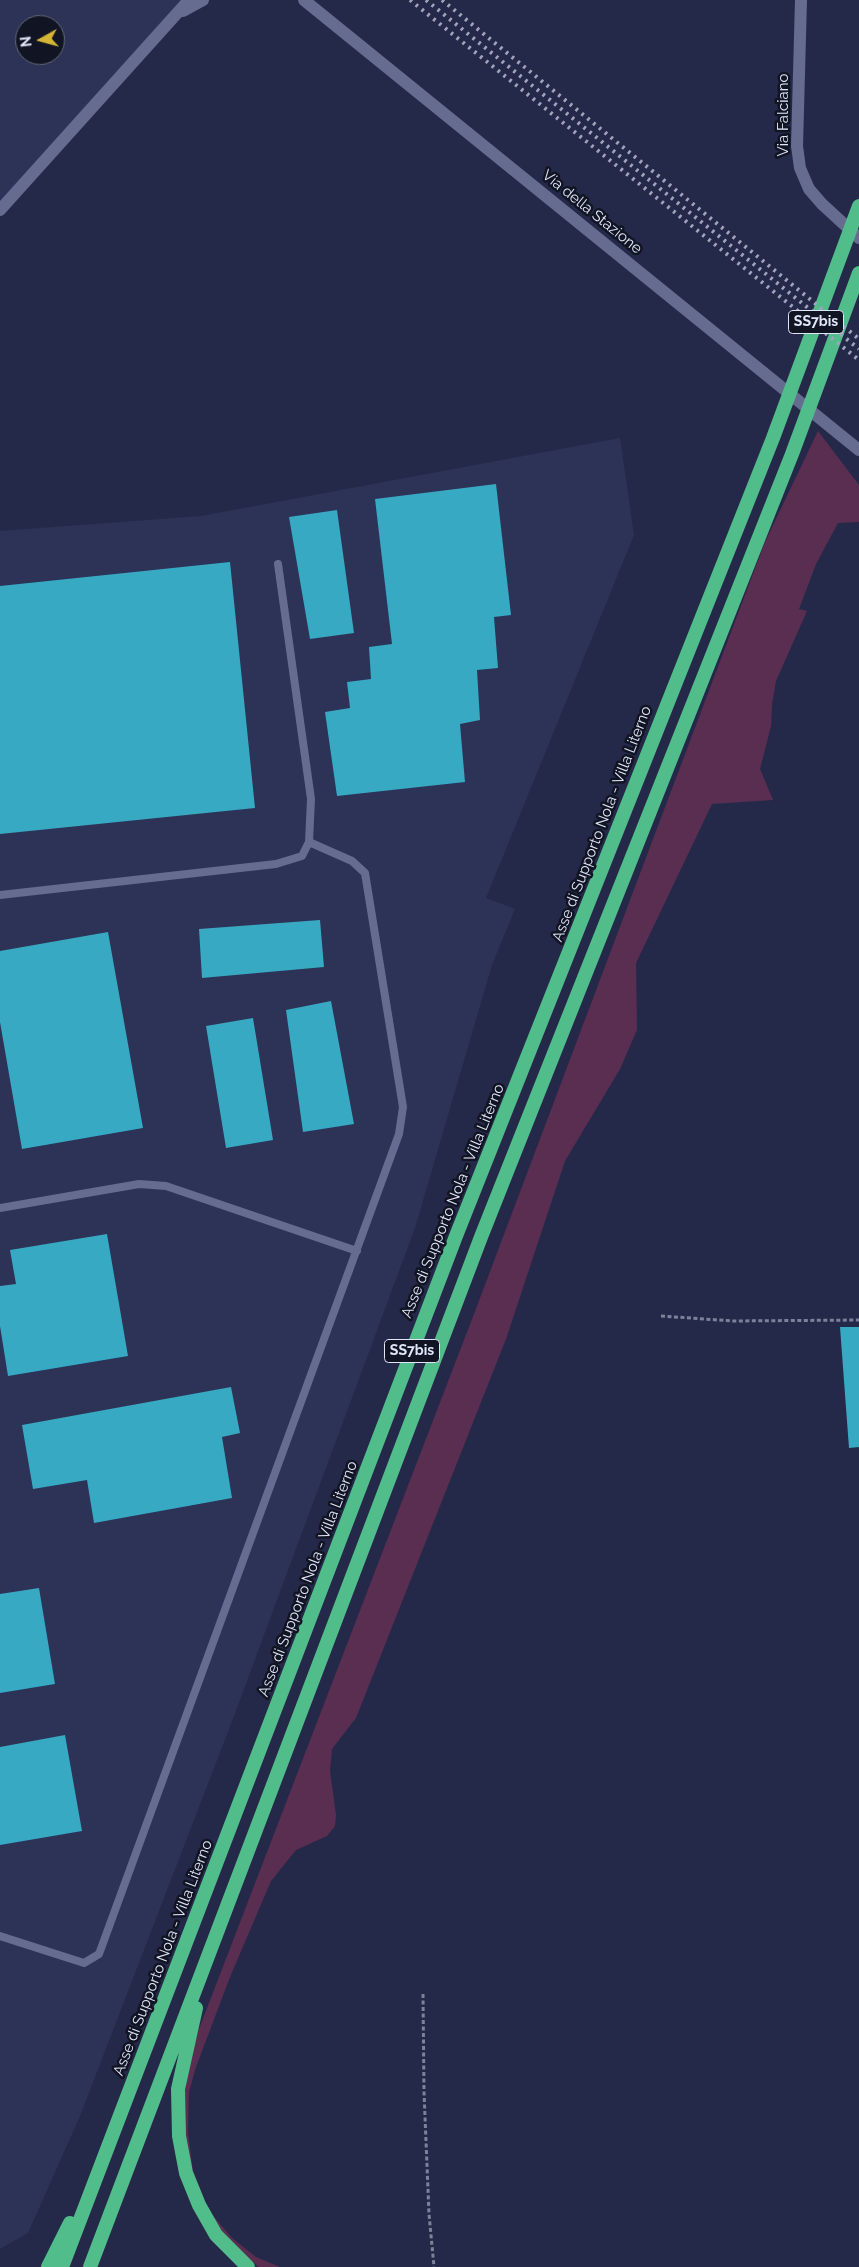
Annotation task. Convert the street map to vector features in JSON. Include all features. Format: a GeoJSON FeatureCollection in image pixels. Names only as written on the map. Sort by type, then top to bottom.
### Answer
{"type":"FeatureCollection","features":[{"type":"Feature","properties":{"kind":"highway","name":"Asse di Supporto Nola - Villa Literno"},"geometry":{"type":"LineString","coordinates":[[62,2267],[456,1236],[773,438],[859,206]]}},
{"type":"Feature","properties":{"kind":"highway","name":"SS7bis"},"geometry":{"type":"LineString","coordinates":[[90,2267],[481,1237],[792,454],[859,273]]}},
{"type":"Feature","properties":{"kind":"highway"},"geometry":{"type":"LineString","coordinates":[[204,1966],[178,2089],[179,2136],[186,2173],[199,2205],[216,2235],[248,2267]]}},
{"type":"Feature","properties":{"kind":"highway"},"geometry":{"type":"LineString","coordinates":[[48,2267],[134,2079]]}},
{"type":"Feature","properties":{"kind":"street"},"geometry":{"type":"LineString","coordinates":[[176,14],[181,0]]}},
{"type":"Feature","properties":{"kind":"street"},"geometry":{"type":"LineString","coordinates":[[0,210],[189,0]]}},
{"type":"Feature","properties":{"kind":"street"},"geometry":{"type":"LineString","coordinates":[[176,14],[203,0]]}},
{"type":"Feature","properties":{"kind":"street","name":"Via della Stazione"},"geometry":{"type":"LineString","coordinates":[[304,0],[859,450]]}},
{"type":"Feature","properties":{"kind":"street","name":"Via Falciano"},"geometry":{"type":"LineString","coordinates":[[802,0],[797,146],[800,168],[809,189],[822,204],[859,238]]}},
{"type":"Feature","properties":{"kind":"lane"},"geometry":{"type":"LineString","coordinates":[[0,895],[276,864],[302,856],[309,842],[311,799],[278,564]]}},
{"type":"Feature","properties":{"kind":"lane"},"geometry":{"type":"LineString","coordinates":[[0,1936],[84,1963],[99,1954],[399,1134],[403,1107],[365,873],[352,861],[309,842]]}},
{"type":"Feature","properties":{"kind":"lane"},"geometry":{"type":"LineString","coordinates":[[0,1208],[139,1184],[166,1186],[357,1251]]}},
{"type":"Feature","properties":{"kind":"path"},"geometry":{"type":"LineString","coordinates":[[661,1316],[733,1321],[859,1320]]}},
{"type":"Feature","properties":{"kind":"path"},"geometry":{"type":"LineString","coordinates":[[423,1994],[424,2092],[429,2214],[434,2267]]}},
{"type":"Feature","properties":{"kind":"shaded area"},"geometry":{"type":"Polygon","coordinates":[[[0,0],[189,0],[0,210],[0,0]]]}},
{"type":"Feature","properties":{"kind":"shaded area"},"geometry":{"type":"Polygon","coordinates":[[[818,431],[859,485],[859,522],[838,523],[816,564],[799,609],[807,611],[776,681],[771,726],[760,769],[773,800],[712,804],[636,963],[637,1030],[620,1069],[565,1161],[506,1339],[356,1718],[332,1749],[330,1771],[336,1815],[335,1826],[327,1836],[296,1850],[271,1881],[230,1977],[196,2067],[189,2092],[188,2132],[193,2171],[209,2211],[232,2238],[256,2257],[280,2267],[259,2267],[224,2238],[197,2200],[185,2136],[185,2090],[188,2066],[199,2029],[474,1314],[765,542],[818,431]]]}},
{"type":"Feature","properties":{"kind":"shaded area"},"geometry":{"type":"Polygon","coordinates":[[[620,438],[634,535],[486,898],[515,909],[492,965],[415,1228],[231,1724],[80,2116],[28,2233],[0,2249],[0,531],[201,516],[620,438]]]}},
{"type":"Feature","properties":{"kind":"building"},"geometry":{"type":"Polygon","coordinates":[[[496,484],[511,615],[494,617],[498,668],[477,670],[480,720],[460,724],[465,782],[337,796],[325,712],[350,708],[347,682],[371,679],[369,647],[392,644],[375,499],[496,484]]]}},
{"type":"Feature","properties":{"kind":"building"},"geometry":{"type":"Polygon","coordinates":[[[337,510],[354,633],[310,639],[289,517],[337,510]]]}},
{"type":"Feature","properties":{"kind":"building"},"geometry":{"type":"Polygon","coordinates":[[[230,562],[255,808],[0,834],[0,586],[230,562]]]}},
{"type":"Feature","properties":{"kind":"building"},"geometry":{"type":"Polygon","coordinates":[[[320,920],[324,967],[202,978],[199,929],[320,920]]]}},
{"type":"Feature","properties":{"kind":"building"},"geometry":{"type":"Polygon","coordinates":[[[108,932],[143,1128],[22,1149],[0,1022],[0,951],[108,932]]]}},
{"type":"Feature","properties":{"kind":"building"},"geometry":{"type":"Polygon","coordinates":[[[331,1001],[354,1124],[303,1132],[286,1010],[331,1001]]]}},
{"type":"Feature","properties":{"kind":"building"},"geometry":{"type":"Polygon","coordinates":[[[253,1018],[273,1140],[226,1148],[206,1026],[253,1018]]]}},
{"type":"Feature","properties":{"kind":"building"},"geometry":{"type":"Polygon","coordinates":[[[107,1234],[128,1356],[8,1376],[0,1326],[0,1286],[16,1284],[10,1250],[107,1234]]]}},
{"type":"Feature","properties":{"kind":"building"},"geometry":{"type":"Polygon","coordinates":[[[840,1327],[859,1327],[859,1447],[849,1448],[840,1327]]]}},
{"type":"Feature","properties":{"kind":"building"},"geometry":{"type":"Polygon","coordinates":[[[231,1387],[240,1433],[222,1437],[232,1498],[94,1523],[87,1480],[33,1489],[22,1425],[231,1387]]]}},
{"type":"Feature","properties":{"kind":"building"},"geometry":{"type":"Polygon","coordinates":[[[39,1588],[55,1684],[0,1693],[0,1594],[39,1588]]]}},
{"type":"Feature","properties":{"kind":"building"},"geometry":{"type":"Polygon","coordinates":[[[65,1735],[82,1831],[0,1845],[0,1747],[65,1735]]]}},
{"type":"Feature","properties":{"kind":"railway"},"geometry":{"type":"LineString","coordinates":[[410,0],[859,360]]}},
{"type":"Feature","properties":{"kind":"railway"},"geometry":{"type":"LineString","coordinates":[[426,0],[859,349]]}},
{"type":"Feature","properties":{"kind":"railway"},"geometry":{"type":"LineString","coordinates":[[442,0],[859,339]]}}]}
